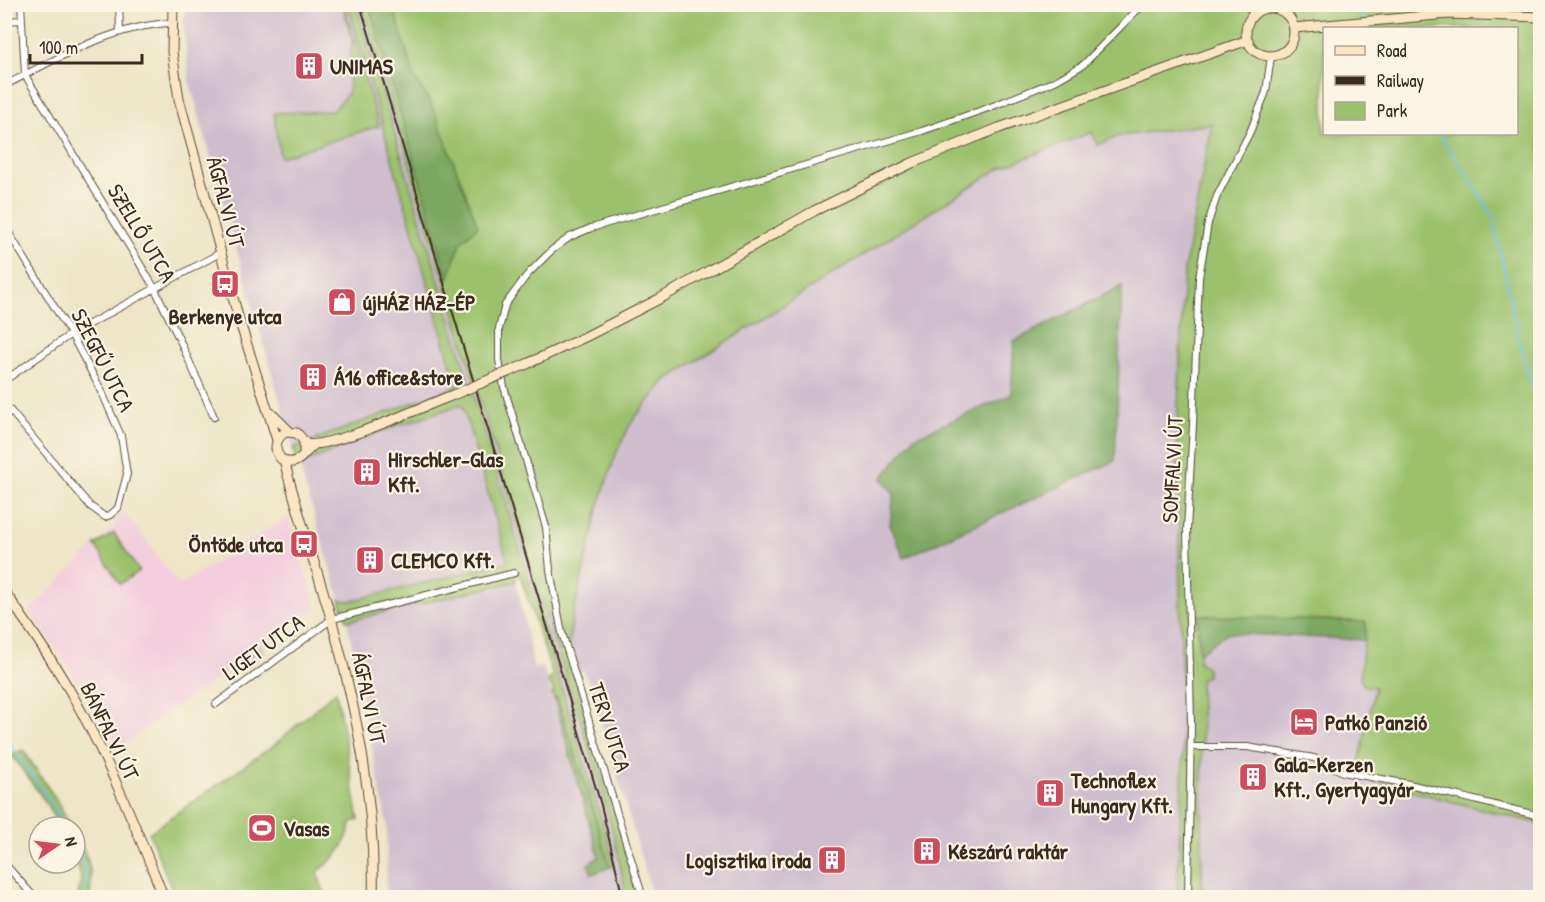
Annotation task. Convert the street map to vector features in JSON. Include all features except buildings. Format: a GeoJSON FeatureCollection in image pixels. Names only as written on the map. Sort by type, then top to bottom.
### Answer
{"type":"FeatureCollection","features":[{"type":"Feature","properties":{"kind":"main road","name":"ÁGFALVI ÚT"},"geometry":{"type":"LineString","coordinates":[[173,4],[172,52],[179,99],[220,253],[277,440]]}},
{"type":"Feature","properties":{"kind":"main road"},"geometry":{"type":"LineString","coordinates":[[1267,8],[1286,8],[1294,28],[1294,35],[1288,47],[1271,56],[1257,51],[1248,40],[1247,25],[1255,14],[1267,8]]}},
{"type":"Feature","properties":{"kind":"main road"},"geometry":{"type":"LineString","coordinates":[[1294,28],[1448,14],[1540,17]]}},
{"type":"Feature","properties":{"kind":"main road"},"geometry":{"type":"LineString","coordinates":[[308,447],[300,435],[290,432],[283,434],[277,440],[276,450],[284,460],[295,461],[308,447],[338,440],[527,364],[661,298],[814,210],[912,163],[999,128],[1248,40]]}},
{"type":"Feature","properties":{"kind":"main road","name":"ÁGFALVI ÚT"},"geometry":{"type":"LineString","coordinates":[[266,406],[280,424],[290,432]]}},
{"type":"Feature","properties":{"kind":"main road","name":"ÁGFALVI ÚT"},"geometry":{"type":"LineString","coordinates":[[284,460],[332,619],[350,698],[368,792],[374,851],[374,897]]}},
{"type":"Feature","properties":{"kind":"main road","name":"ÁGFALVI ÚT"},"geometry":{"type":"LineString","coordinates":[[295,461],[293,480],[299,511]]}},
{"type":"Feature","properties":{"kind":"main road","name":"BÁNFALVI ÚT"},"geometry":{"type":"LineString","coordinates":[[4,591],[40,642],[75,699],[102,753],[164,897]]}},
{"type":"Feature","properties":{"kind":"street"},"geometry":{"type":"LineString","coordinates":[[21,4],[25,75]]}},
{"type":"Feature","properties":{"kind":"street"},"geometry":{"type":"LineString","coordinates":[[119,4],[120,32]]}},
{"type":"Feature","properties":{"kind":"street","name":"TERV UTCA"},"geometry":{"type":"LineString","coordinates":[[643,897],[562,633],[549,566],[546,527],[504,387],[499,360],[499,339],[505,305],[527,275],[552,250],[570,237],[591,228],[922,131],[1055,81],[1083,65],[1136,11],[1146,4]]}},
{"type":"Feature","properties":{"kind":"street"},"geometry":{"type":"LineString","coordinates":[[1244,4],[1255,14]]}},
{"type":"Feature","properties":{"kind":"street"},"geometry":{"type":"LineString","coordinates":[[4,21],[21,20]]}},
{"type":"Feature","properties":{"kind":"street"},"geometry":{"type":"LineString","coordinates":[[4,86],[101,39],[120,32],[172,23]]}},
{"type":"Feature","properties":{"kind":"street","name":"SOMFALVI ÚT"},"geometry":{"type":"LineString","coordinates":[[1188,897],[1191,747],[1187,529],[1199,278],[1208,224],[1216,196],[1250,132],[1266,92],[1271,56]]}},
{"type":"Feature","properties":{"kind":"street","name":"SZELLŐ UTCA"},"geometry":{"type":"LineString","coordinates":[[25,75],[154,287],[214,417]]}},
{"type":"Feature","properties":{"kind":"street","name":"SZEGFŰ UTCA"},"geometry":{"type":"LineString","coordinates":[[4,225],[71,334],[115,419],[126,457],[127,474],[121,500],[114,513],[105,517],[90,506],[4,403]]}},
{"type":"Feature","properties":{"kind":"street"},"geometry":{"type":"LineString","coordinates":[[4,381],[71,334],[220,253]]}},
{"type":"Feature","properties":{"kind":"street"},"geometry":{"type":"LineString","coordinates":[[332,619],[514,573]]}},
{"type":"Feature","properties":{"kind":"street","name":"LIGET UTCA"},"geometry":{"type":"LineString","coordinates":[[216,704],[332,619]]}},
{"type":"Feature","properties":{"kind":"street"},"geometry":{"type":"LineString","coordinates":[[1191,747],[1247,747],[1314,758],[1343,772],[1409,784],[1540,816]]}},
{"type":"Feature","properties":{"kind":"street"},"geometry":{"type":"LineString","coordinates":[[4,863],[35,897]]}},
{"type":"Feature","properties":{"kind":"shaded area"},"geometry":{"type":"Polygon","coordinates":[[[362,4],[532,572],[604,802],[620,860],[626,897],[386,897],[387,825],[347,621],[516,581],[534,669],[543,666],[600,858],[588,864],[614,865],[600,812],[356,5],[362,4]]]}},
{"type":"Feature","properties":{"kind":"shaded area"},"geometry":{"type":"Polygon","coordinates":[[[187,5],[348,5],[458,386],[293,448],[189,80],[183,18],[187,5]]]}},
{"type":"Feature","properties":{"kind":"shaded area"},"geometry":{"type":"Polygon","coordinates":[[[1212,124],[1184,271],[1177,431],[1183,760],[1177,897],[653,897],[590,684],[582,670],[578,674],[568,656],[572,619],[600,501],[617,451],[632,421],[666,380],[1000,168],[1092,131],[1099,145],[1119,136],[1212,124]]]}},
{"type":"Feature","properties":{"kind":"shaded area"},"geometry":{"type":"Polygon","coordinates":[[[462,404],[508,562],[351,601],[340,600],[299,465],[379,432],[462,404]]]}},
{"type":"Feature","properties":{"kind":"shaded area"},"geometry":{"type":"Polygon","coordinates":[[[125,512],[179,585],[288,517],[317,607],[119,748],[30,610],[116,525],[113,521],[125,512]]]}},
{"type":"Feature","properties":{"kind":"shaded area"},"geometry":{"type":"Polygon","coordinates":[[[1198,615],[1366,622],[1365,640],[1375,686],[1357,777],[1540,824],[1538,897],[1202,897],[1200,679],[1207,676],[1207,668],[1199,662],[1198,615]]]}},
{"type":"Feature","properties":{"kind":"shaded area"},"geometry":{"type":"Polygon","coordinates":[[[261,644],[266,651],[242,668],[237,661],[261,644]]]}},
{"type":"Feature","properties":{"kind":"green space"},"geometry":{"type":"Polygon","coordinates":[[[343,5],[379,126],[280,157],[274,113],[333,111],[348,93],[352,40],[343,5]]]}},
{"type":"Feature","properties":{"kind":"green space"},"geometry":{"type":"Polygon","coordinates":[[[348,5],[356,5],[607,838],[614,865],[610,867],[557,698],[554,698],[552,694],[554,692],[548,681],[553,676],[520,575],[515,577],[516,581],[347,621],[340,600],[351,601],[508,562],[462,404],[379,432],[299,465],[293,448],[457,386],[348,5]]]}},
{"type":"Feature","properties":{"kind":"green space"},"geometry":{"type":"Polygon","coordinates":[[[362,5],[1540,5],[1540,824],[1356,777],[1375,687],[1364,686],[1360,679],[1366,622],[1198,615],[1199,662],[1207,668],[1207,676],[1200,679],[1202,897],[1177,897],[1183,760],[1177,431],[1184,271],[1212,124],[1119,136],[1098,145],[1092,132],[1000,168],[666,380],[632,421],[617,451],[600,501],[572,619],[568,656],[578,674],[580,696],[631,867],[636,897],[626,897],[597,773],[531,570],[362,5]]]}},
{"type":"Feature","properties":{"kind":"green space"},"geometry":{"type":"Polygon","coordinates":[[[369,5],[393,5],[414,77],[433,107],[478,226],[461,242],[448,279],[369,5]]]}},
{"type":"Feature","properties":{"kind":"green space"},"geometry":{"type":"Polygon","coordinates":[[[1122,286],[1115,461],[904,558],[890,525],[894,494],[882,478],[914,437],[1011,395],[1014,341],[1122,286]]]}},
{"type":"Feature","properties":{"kind":"green space"},"geometry":{"type":"Polygon","coordinates":[[[114,533],[139,571],[120,584],[95,545],[114,533]]]}},
{"type":"Feature","properties":{"kind":"green space"},"geometry":{"type":"Polygon","coordinates":[[[1198,615],[1366,622],[1365,640],[1227,633],[1199,653],[1198,615]]]}},
{"type":"Feature","properties":{"kind":"green space"},"geometry":{"type":"Polygon","coordinates":[[[336,691],[359,820],[352,822],[340,851],[317,873],[326,897],[175,897],[149,833],[274,745],[336,691]]]}},
{"type":"Feature","properties":{"kind":"green space"},"geometry":{"type":"Polygon","coordinates":[[[554,698],[557,698],[585,782],[610,867],[592,874],[588,864],[599,857],[554,698]]]}},
{"type":"Feature","properties":{"kind":"green space"},"geometry":{"type":"Polygon","coordinates":[[[23,750],[65,815],[53,815],[12,755],[23,750]]]}},
{"type":"Feature","properties":{"kind":"green space"},"geometry":{"type":"Polygon","coordinates":[[[87,859],[91,879],[90,897],[78,897],[80,875],[87,875],[87,859]]]}},
{"type":"Feature","properties":{"kind":"waterway"},"geometry":{"type":"LineString","coordinates":[[1357,4],[1364,18]]}},
{"type":"Feature","properties":{"kind":"waterway"},"geometry":{"type":"LineString","coordinates":[[1441,135],[1493,215],[1517,333],[1540,414]]}},
{"type":"Feature","properties":{"kind":"waterway"},"geometry":{"type":"LineString","coordinates":[[4,735],[58,815]]}},
{"type":"Feature","properties":{"kind":"waterway"},"geometry":{"type":"LineString","coordinates":[[84,898],[85,875]]}},
{"type":"Feature","properties":{"kind":"railway"},"geometry":{"type":"LineString","coordinates":[[360,4],[601,805],[623,898]]}},
{"type":"Feature","properties":{"kind":"place","name":"UNIMAS"},"geometry":{"type":"Point","coordinates":[309,66]}},
{"type":"Feature","properties":{"kind":"place","name":"Berkenye utca"},"geometry":{"type":"Point","coordinates":[225,284]}},
{"type":"Feature","properties":{"kind":"place","name":"újHÁZ HÁZ-ÉP"},"geometry":{"type":"Point","coordinates":[342,302]}},
{"type":"Feature","properties":{"kind":"place","name":"Á16 office&store"},"geometry":{"type":"Point","coordinates":[313,377]}},
{"type":"Feature","properties":{"kind":"place","name":"Hirschler-Glas Kft."},"geometry":{"type":"Point","coordinates":[367,472]}},
{"type":"Feature","properties":{"kind":"place","name":"Öntöde utca"},"geometry":{"type":"Point","coordinates":[304,544]}},
{"type":"Feature","properties":{"kind":"place","name":"CLEMCO Kft."},"geometry":{"type":"Point","coordinates":[370,560]}},
{"type":"Feature","properties":{"kind":"place","name":"Patkó Panzió"},"geometry":{"type":"Point","coordinates":[1304,722]}},
{"type":"Feature","properties":{"kind":"place","name":"Gala-Kerzen Kft., Gyertyagyár"},"geometry":{"type":"Point","coordinates":[1253,777]}},
{"type":"Feature","properties":{"kind":"place","name":"Technoflex Hungary Kft."},"geometry":{"type":"Point","coordinates":[1050,793]}},
{"type":"Feature","properties":{"kind":"place","name":"Vasas"},"geometry":{"type":"Point","coordinates":[262,828]}},
{"type":"Feature","properties":{"kind":"place","name":"Készárú raktár"},"geometry":{"type":"Point","coordinates":[927,851]}},
{"type":"Feature","properties":{"kind":"place","name":"Logisztika iroda"},"geometry":{"type":"Point","coordinates":[832,860]}}]}
